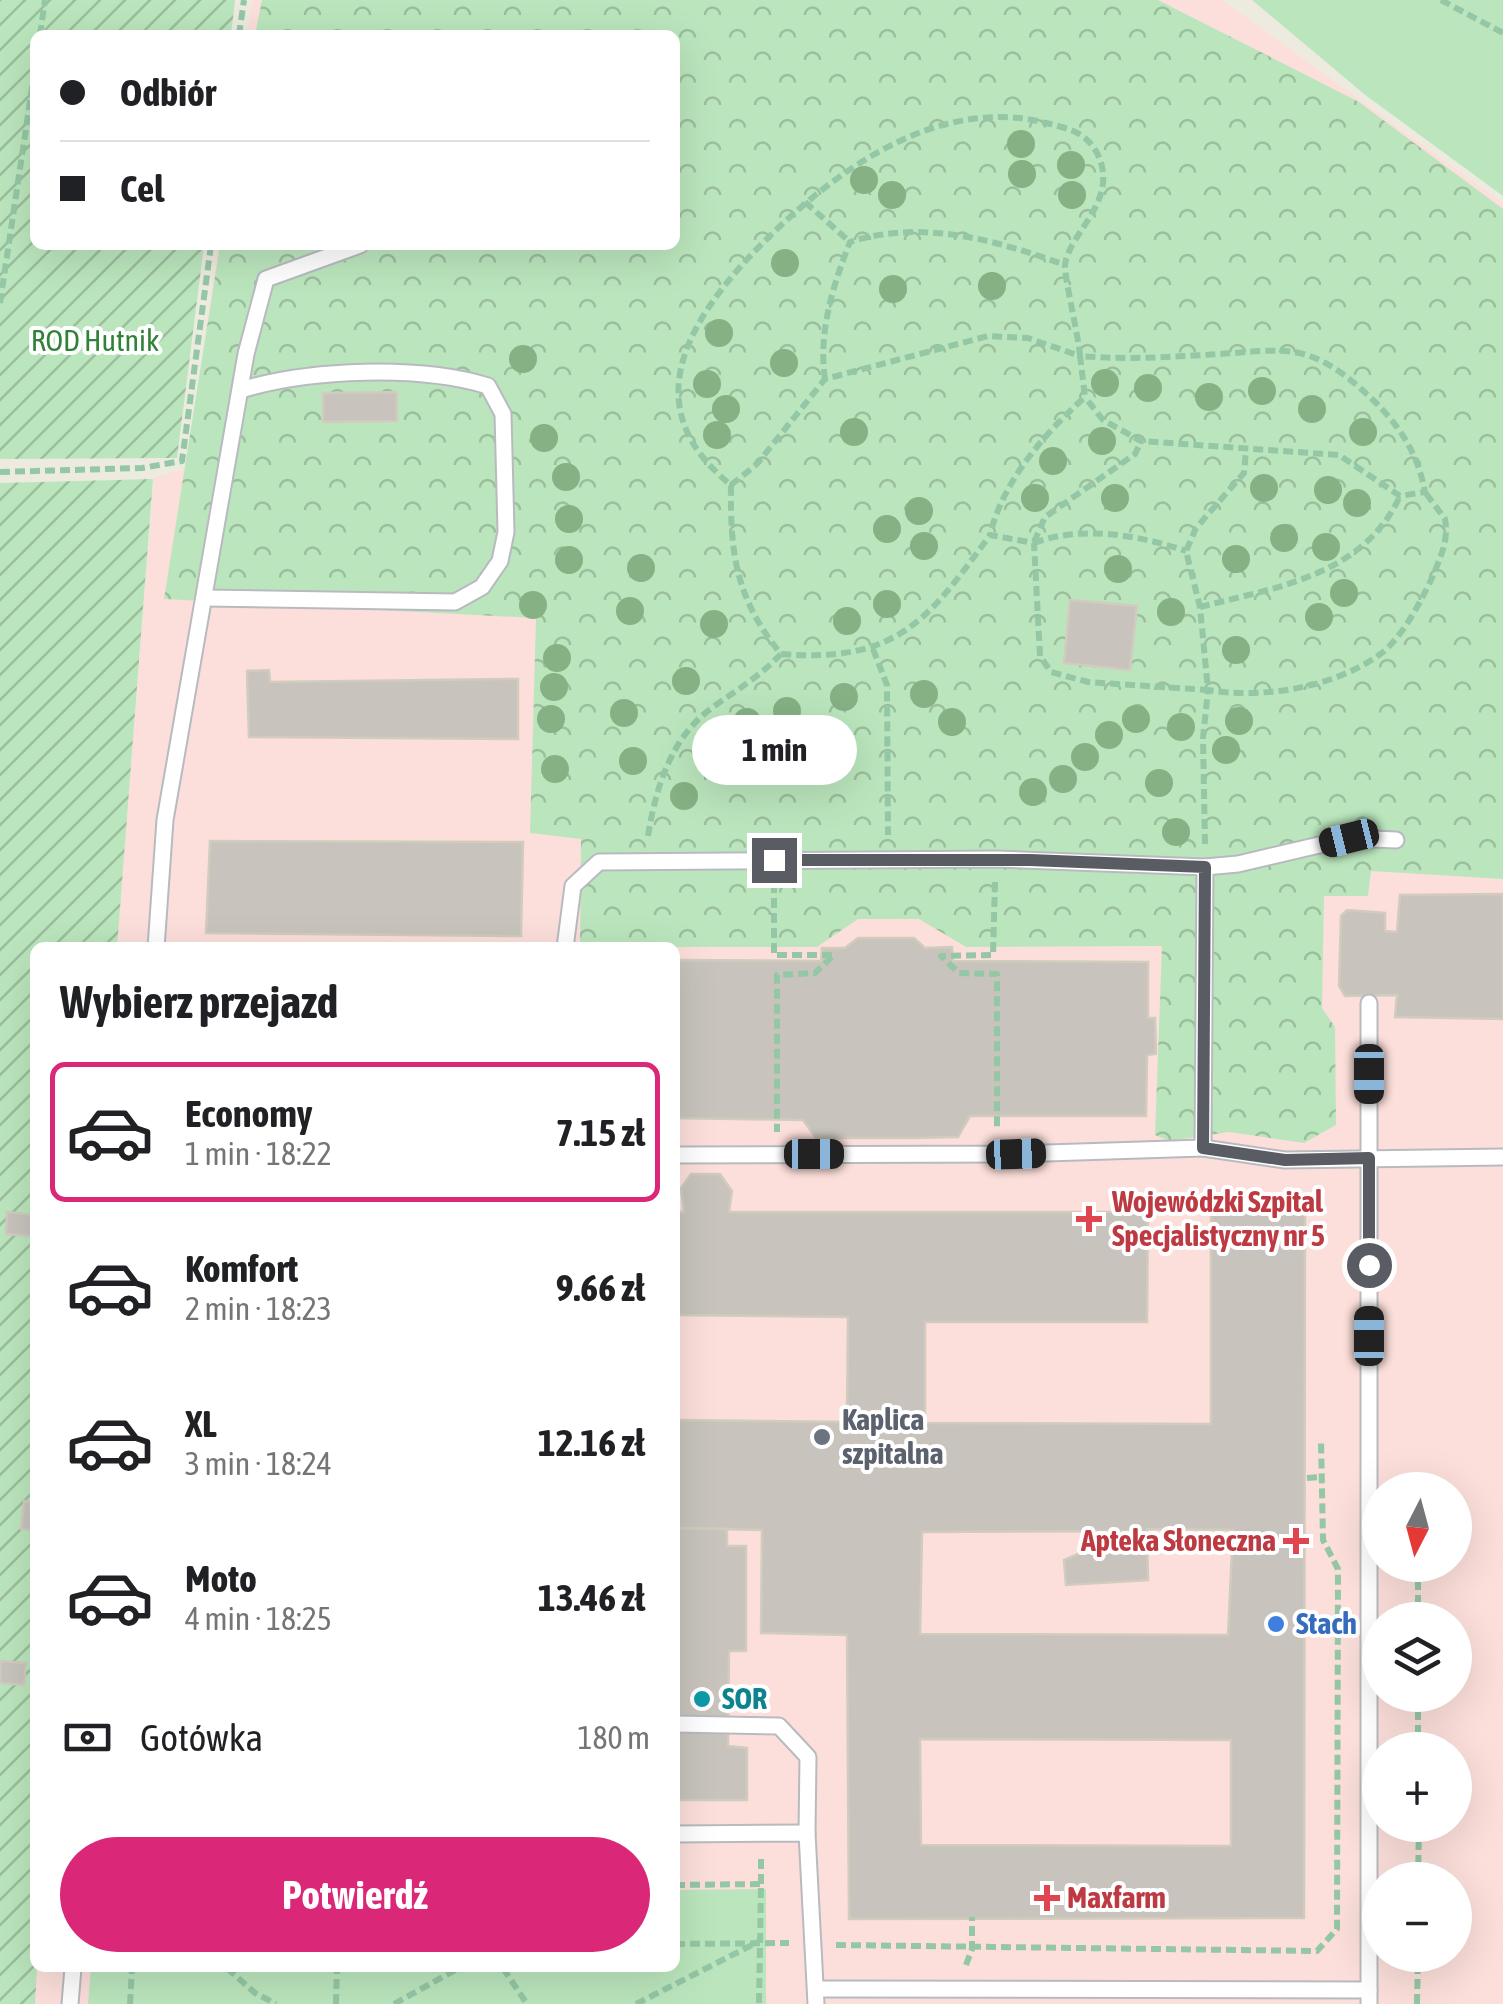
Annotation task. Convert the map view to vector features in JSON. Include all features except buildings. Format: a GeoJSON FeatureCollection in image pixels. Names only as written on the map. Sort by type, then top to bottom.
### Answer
{"type":"FeatureCollection","features":[{"type":"Feature","properties":{"kind":"lane"},"geometry":{"type":"LineString","coordinates":[[156,942],[165,820],[246,354],[266,279],[346,250]]}},
{"type":"Feature","properties":{"kind":"lane"},"geometry":{"type":"LineString","coordinates":[[205,598],[455,602],[482,587],[500,561],[506,532],[503,414],[488,386],[459,377],[289,376],[242,390]]}},
{"type":"Feature","properties":{"kind":"lane"},"geometry":{"type":"LineString","coordinates":[[567,942],[573,886],[599,862],[996,859],[1205,867],[1238,864],[1349,838],[1396,840]]}},
{"type":"Feature","properties":{"kind":"lane"},"geometry":{"type":"LineString","coordinates":[[1203,1148],[1205,867]]}},
{"type":"Feature","properties":{"kind":"lane"},"geometry":{"type":"LineString","coordinates":[[680,1724],[779,1726],[808,1758],[807,1834],[816,1996],[1369,1997],[1369,1003]]}},
{"type":"Feature","properties":{"kind":"lane"},"geometry":{"type":"LineString","coordinates":[[680,1155],[1016,1154],[1203,1148],[1285,1160],[1503,1157]]}},
{"type":"Feature","properties":{"kind":"lane"},"geometry":{"type":"LineString","coordinates":[[680,1834],[807,1834]]}},
{"type":"Feature","properties":{"kind":"lane"},"geometry":{"type":"LineString","coordinates":[[70,2004],[73,1972]]}},
{"type":"Feature","properties":{"kind":"path"},"geometry":{"type":"LineString","coordinates":[[41,30],[46,0]]}},
{"type":"Feature","properties":{"kind":"path"},"geometry":{"type":"LineString","coordinates":[[240,30],[244,0]]}},
{"type":"Feature","properties":{"kind":"path"},"geometry":{"type":"LineString","coordinates":[[1440,0],[1503,33]]}},
{"type":"Feature","properties":{"kind":"path"},"geometry":{"type":"LineString","coordinates":[[0,303],[30,102]]}},
{"type":"Feature","properties":{"kind":"path"},"geometry":{"type":"LineString","coordinates":[[731,484],[707,466],[690,440],[678,408],[684,346],[725,282],[805,202],[839,174],[922,133],[980,120],[1038,120],[1086,138],[1098,155],[1102,172],[1101,194],[1066,266],[1085,397],[1103,420],[1141,441],[1339,455],[1400,496],[1424,492]]}},
{"type":"Feature","properties":{"kind":"path"},"geometry":{"type":"LineString","coordinates":[[805,202],[850,242]]}},
{"type":"Feature","properties":{"kind":"path"},"geometry":{"type":"LineString","coordinates":[[850,242],[879,232],[918,229],[968,238],[1066,266]]}},
{"type":"Feature","properties":{"kind":"path"},"geometry":{"type":"LineString","coordinates":[[825,379],[824,337],[850,242]]}},
{"type":"Feature","properties":{"kind":"path"},"geometry":{"type":"LineString","coordinates":[[0,472],[142,468],[182,462],[211,250]]}},
{"type":"Feature","properties":{"kind":"path"},"geometry":{"type":"LineString","coordinates":[[731,484],[757,464],[825,379],[988,336],[1028,338],[1080,356],[1114,359],[1300,353],[1322,361],[1354,382],[1390,416],[1414,452],[1424,492],[1446,519],[1448,532],[1425,593],[1381,654],[1332,676],[1288,689],[1247,696],[1088,682],[1051,672],[1040,656],[1034,543],[1044,517],[1135,454],[1141,441]]}},
{"type":"Feature","properties":{"kind":"path"},"geometry":{"type":"LineString","coordinates":[[731,484],[732,555],[738,585],[764,634],[781,654],[823,658],[873,649],[908,633],[990,535],[996,511],[1029,456],[1085,397]]}},
{"type":"Feature","properties":{"kind":"path"},"geometry":{"type":"LineString","coordinates":[[1205,867],[1203,738],[1208,690],[1200,608],[1186,551],[1196,528],[1244,473],[1246,450]]}},
{"type":"Feature","properties":{"kind":"path"},"geometry":{"type":"LineString","coordinates":[[1200,608],[1293,584],[1334,568],[1390,516],[1400,496]]}},
{"type":"Feature","properties":{"kind":"path"},"geometry":{"type":"LineString","coordinates":[[990,535],[1034,543],[1072,533],[1152,540],[1186,551]]}},
{"type":"Feature","properties":{"kind":"path"},"geometry":{"type":"LineString","coordinates":[[873,649],[887,685],[888,859]]}},
{"type":"Feature","properties":{"kind":"path"},"geometry":{"type":"LineString","coordinates":[[648,861],[656,783],[684,737],[710,708],[754,682],[781,654]]}},
{"type":"Feature","properties":{"kind":"path"},"geometry":{"type":"LineString","coordinates":[[996,859],[992,955],[940,956],[959,973],[997,974],[998,1120]]}},
{"type":"Feature","properties":{"kind":"path"},"geometry":{"type":"LineString","coordinates":[[774,860],[774,955],[834,955],[814,972],[777,975],[776,1117]]}},
{"type":"Feature","properties":{"kind":"path"},"geometry":{"type":"LineString","coordinates":[[972,1917],[972,1949],[1317,1951],[1337,1929],[1338,1569],[1323,1540],[1321,1440]]}},
{"type":"Feature","properties":{"kind":"path"},"geometry":{"type":"LineString","coordinates":[[1307,1478],[1322,1478]]}},
{"type":"Feature","properties":{"kind":"path"},"geometry":{"type":"LineString","coordinates":[[680,1884],[761,1884],[760,2004]]}},
{"type":"Feature","properties":{"kind":"path"},"geometry":{"type":"LineString","coordinates":[[636,2004],[759,1942]]}},
{"type":"Feature","properties":{"kind":"path"},"geometry":{"type":"LineString","coordinates":[[130,2004],[132,1972]]}},
{"type":"Feature","properties":{"kind":"path"},"geometry":{"type":"LineString","coordinates":[[231,1972],[255,1993],[276,2004]]}},
{"type":"Feature","properties":{"kind":"path"},"geometry":{"type":"LineString","coordinates":[[336,2004],[337,1972]]}},
{"type":"Feature","properties":{"kind":"path"},"geometry":{"type":"LineString","coordinates":[[394,2004],[452,1972]]}},
{"type":"Feature","properties":{"kind":"path"},"geometry":{"type":"LineString","coordinates":[[505,1972],[527,2004]]}},
{"type":"Feature","properties":{"kind":"path"},"geometry":{"type":"LineString","coordinates":[[1417,2004],[1418,1972]]}},
{"type":"Feature","properties":{"kind":"shaded area","name":"Wojewódzki Szpital Specjalistyczny nr 5"},"geometry":{"type":"Polygon","coordinates":[[[252,0],[1222,0],[1503,203],[1503,2004],[33,2004],[36,1972],[680,1972],[680,942],[116,942],[154,478],[187,468],[217,250],[680,250],[680,30],[248,30],[252,0]]]}},
{"type":"Feature","properties":{"kind":"green space","name":"ROD Hutnik"},"geometry":{"type":"Polygon","coordinates":[[[0,0],[235,0],[232,30],[30,30],[30,250],[203,250],[177,458],[0,459],[0,0]]]}},
{"type":"Feature","properties":{"kind":"green space"},"geometry":{"type":"Polygon","coordinates":[[[262,0],[1158,0],[1359,102],[1503,209],[1503,879],[1371,871],[1368,896],[1324,896],[1322,1008],[1335,1027],[1336,1125],[1304,1143],[1229,1132],[1170,1141],[1155,1135],[1162,946],[966,947],[919,919],[858,919],[817,947],[580,942],[581,839],[530,833],[536,618],[164,599],[219,250],[680,250],[680,30],[256,30],[262,0]]]}},
{"type":"Feature","properties":{"kind":"green space"},"geometry":{"type":"Polygon","coordinates":[[[1252,0],[1503,0],[1503,196],[1364,94],[1252,0]]]}},
{"type":"Feature","properties":{"kind":"green space"},"geometry":{"type":"Polygon","coordinates":[[[153,479],[117,942],[30,942],[30,1972],[37,1972],[35,2004],[0,2004],[0,483],[153,479]]]}},
{"type":"Feature","properties":{"kind":"green space"},"geometry":{"type":"Polygon","coordinates":[[[766,1889],[766,2004],[88,2004],[91,1972],[680,1972],[680,1890],[766,1889]]]}},
{"type":"Feature","properties":{"kind":"place","name":"Wojewódzki Szpital Specjalistyczny nr 5"},"geometry":{"type":"Point","coordinates":[1089,1219]}},
{"type":"Feature","properties":{"kind":"place","name":"Kaplica szpitalna"},"geometry":{"type":"Point","coordinates":[822,1437]}},
{"type":"Feature","properties":{"kind":"place","name":"Apteka Słoneczna"},"geometry":{"type":"Point","coordinates":[1296,1541]}},
{"type":"Feature","properties":{"kind":"place","name":"Stach"},"geometry":{"type":"Point","coordinates":[1276,1624]}},
{"type":"Feature","properties":{"kind":"place","name":"SOR"},"geometry":{"type":"Point","coordinates":[702,1699]}},
{"type":"Feature","properties":{"kind":"place","name":"Maxfarm"},"geometry":{"type":"Point","coordinates":[1047,1898]}},
{"type":"Feature","properties":{"kind":"route"},"geometry":{"type":"LineString","coordinates":[[774,860],[1164,862],[1205,867],[1203,1148],[1285,1160],[1369,1158],[1369,1265]]}}]}
